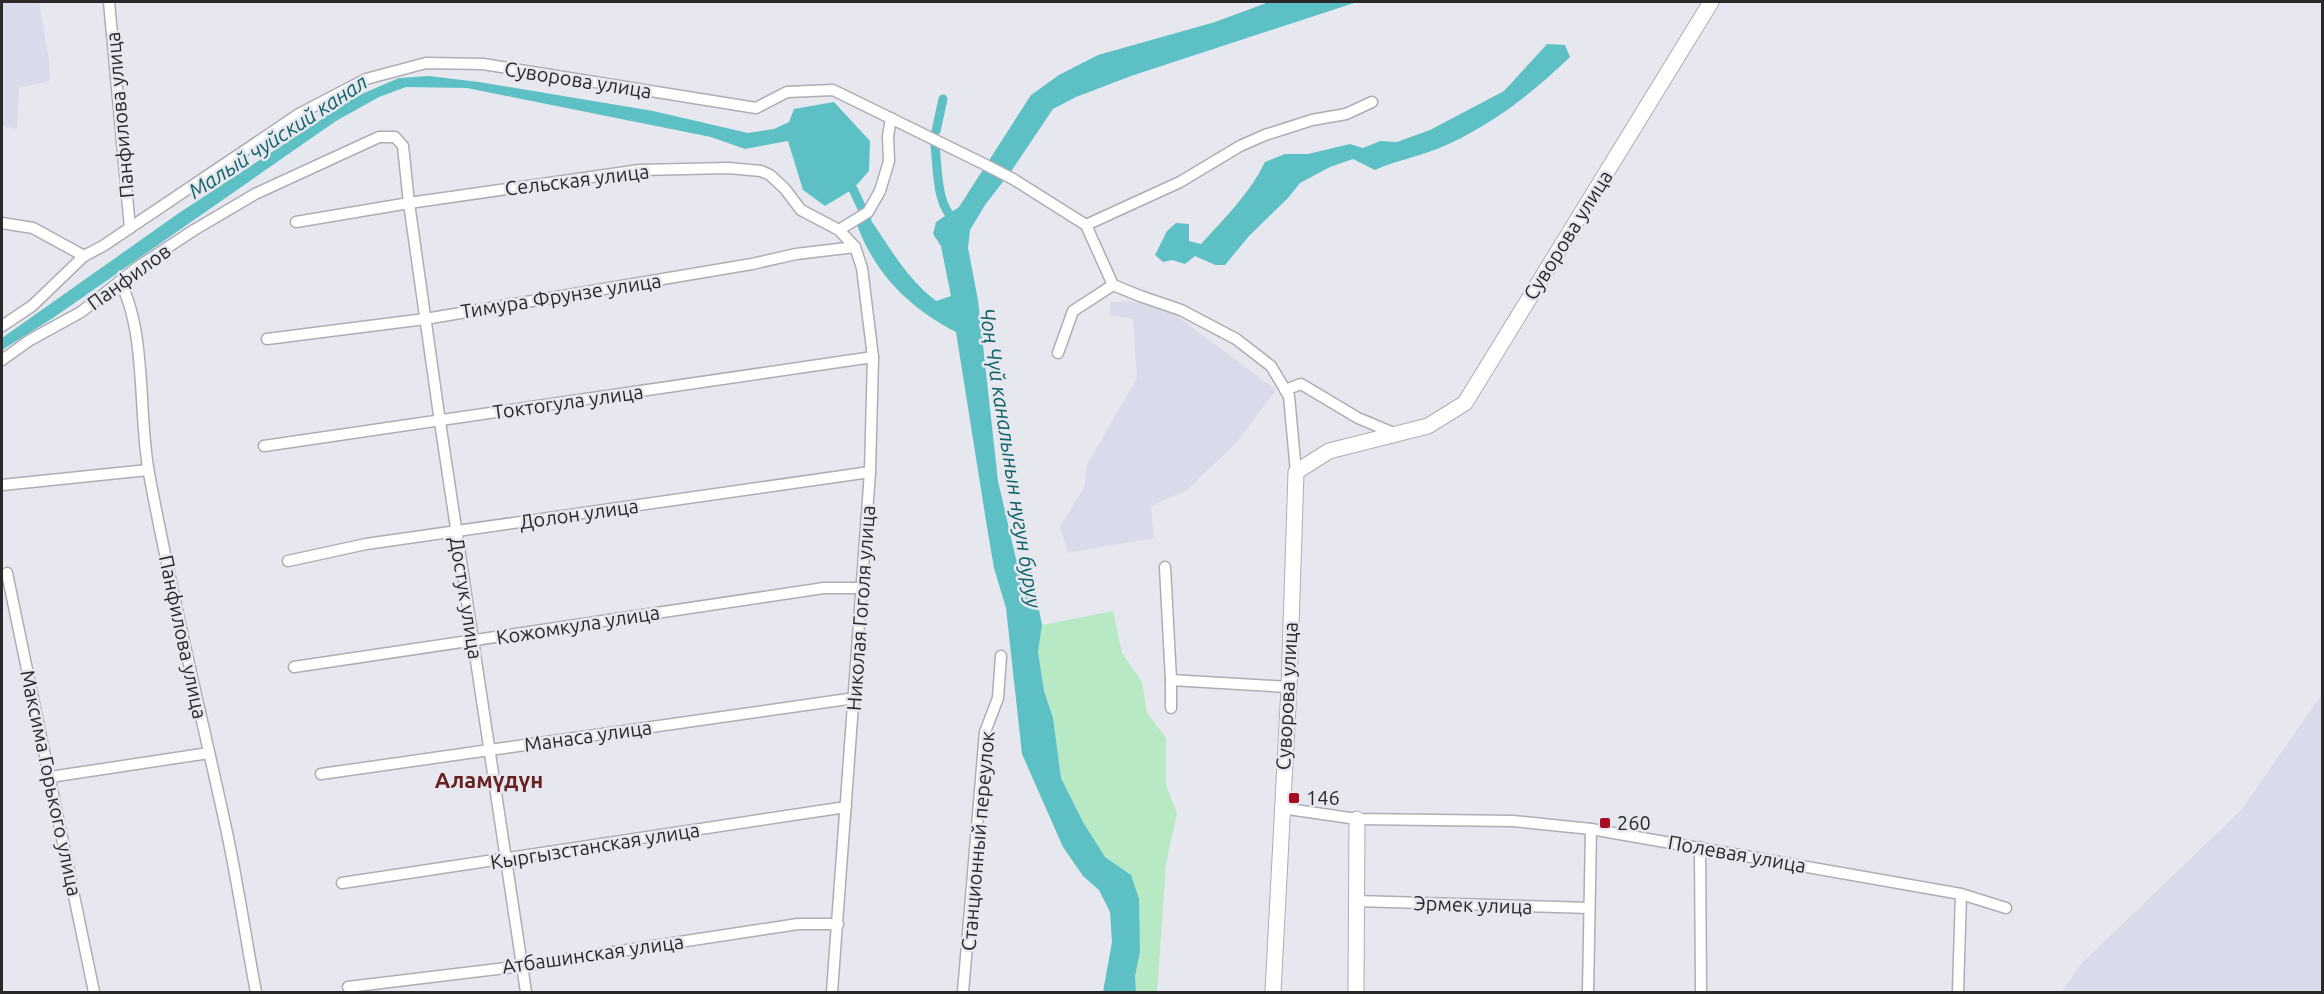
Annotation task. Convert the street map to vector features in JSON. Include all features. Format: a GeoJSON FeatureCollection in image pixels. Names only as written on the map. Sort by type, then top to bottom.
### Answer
{"type":"FeatureCollection","features":[{"type":"Feature","properties":{"kind":"street","name":"Панфилова улица"},"geometry":{"type":"LineString","coordinates":[[109,2],[130,228]]}},
{"type":"Feature","properties":{"kind":"street","name":"Суворова улица"},"geometry":{"type":"LineString","coordinates":[[1296,472],[1329,451],[1428,426],[1465,403],[1711,2]]}},
{"type":"Feature","properties":{"kind":"street","name":"Суворова улица"},"geometry":{"type":"LineString","coordinates":[[2,326],[32,306],[84,256],[130,228],[299,114],[366,79],[426,63],[483,64],[756,108],[787,92],[833,90],[1013,179],[1086,225]]}},
{"type":"Feature","properties":{"kind":"street"},"geometry":{"type":"LineString","coordinates":[[1058,354],[1073,311],[1113,285],[1086,225],[1180,182],[1239,146],[1312,120],[1360,110],[1372,102]]}},
{"type":"Feature","properties":{"kind":"street"},"geometry":{"type":"LineString","coordinates":[[839,230],[868,212],[880,191],[889,161],[888,136],[891,118]]}},
{"type":"Feature","properties":{"kind":"street","name":"Панфилов"},"geometry":{"type":"LineString","coordinates":[[2,360],[30,340],[81,312],[194,230],[255,194],[379,137],[395,137],[403,146],[409,203]]}},
{"type":"Feature","properties":{"kind":"street","name":"Сельская улица"},"geometry":{"type":"LineString","coordinates":[[296,222],[409,203],[640,170],[747,169],[770,175],[785,189],[801,210],[839,230]]}},
{"type":"Feature","properties":{"kind":"street","name":"Достук улица"},"geometry":{"type":"LineString","coordinates":[[409,203],[526,993]]}},
{"type":"Feature","properties":{"kind":"street"},"geometry":{"type":"LineString","coordinates":[[2,223],[33,228],[84,256]]}},
{"type":"Feature","properties":{"kind":"street","name":"Николая Гоголя улица"},"geometry":{"type":"LineString","coordinates":[[832,993],[863,588],[870,472],[873,357],[862,268],[855,247],[839,230]]}},
{"type":"Feature","properties":{"kind":"street","name":"Тимура Фрунзе улица"},"geometry":{"type":"LineString","coordinates":[[267,339],[425,319],[752,264],[796,254],[855,247]]}},
{"type":"Feature","properties":{"kind":"street","name":"Панфилова улица"},"geometry":{"type":"LineString","coordinates":[[120,282],[127,296],[135,332],[148,470],[225,820],[256,993]]}},
{"type":"Feature","properties":{"kind":"street","name":"Суворова улица"},"geometry":{"type":"LineString","coordinates":[[1113,285],[1181,310],[1236,339],[1271,366],[1289,396],[1296,472],[1289,687],[1273,993]]}},
{"type":"Feature","properties":{"kind":"street","name":"Токтогула улица"},"geometry":{"type":"LineString","coordinates":[[264,446],[873,357]]}},
{"type":"Feature","properties":{"kind":"street"},"geometry":{"type":"LineString","coordinates":[[1285,390],[1301,384],[1358,418],[1395,434]]}},
{"type":"Feature","properties":{"kind":"street"},"geometry":{"type":"LineString","coordinates":[[2,485],[148,470]]}},
{"type":"Feature","properties":{"kind":"street","name":"Долон улица"},"geometry":{"type":"LineString","coordinates":[[288,561],[366,544],[870,472]]}},
{"type":"Feature","properties":{"kind":"street"},"geometry":{"type":"LineString","coordinates":[[1165,567],[1171,708]]}},
{"type":"Feature","properties":{"kind":"street","name":"Максима Горького улица"},"geometry":{"type":"LineString","coordinates":[[8,573],[94,993]]}},
{"type":"Feature","properties":{"kind":"street","name":"Кожомкула улица"},"geometry":{"type":"LineString","coordinates":[[294,667],[824,588],[863,588]]}},
{"type":"Feature","properties":{"kind":"street","name":"Станционный переулок"},"geometry":{"type":"LineString","coordinates":[[963,993],[985,732],[998,698],[1001,656]]}},
{"type":"Feature","properties":{"kind":"street"},"geometry":{"type":"LineString","coordinates":[[1171,680],[1289,687]]}},
{"type":"Feature","properties":{"kind":"street","name":"Манаса улица"},"geometry":{"type":"LineString","coordinates":[[321,774],[855,698]]}},
{"type":"Feature","properties":{"kind":"street"},"geometry":{"type":"LineString","coordinates":[[50,777],[209,753]]}},
{"type":"Feature","properties":{"kind":"street","name":"Кыргызстанская улица"},"geometry":{"type":"LineString","coordinates":[[342,883],[507,860],[846,807]]}},
{"type":"Feature","properties":{"kind":"street","name":"Полевая улица"},"geometry":{"type":"LineString","coordinates":[[1281,808],[1357,819],[1512,821],[1590,829],[1961,894],[2006,908]]}},
{"type":"Feature","properties":{"kind":"street"},"geometry":{"type":"LineString","coordinates":[[1356,993],[1357,819]]}},
{"type":"Feature","properties":{"kind":"street"},"geometry":{"type":"LineString","coordinates":[[1588,993],[1590,829]]}},
{"type":"Feature","properties":{"kind":"street"},"geometry":{"type":"LineString","coordinates":[[1700,847],[1701,993]]}},
{"type":"Feature","properties":{"kind":"street"},"geometry":{"type":"LineString","coordinates":[[1958,993],[1961,894]]}},
{"type":"Feature","properties":{"kind":"street","name":"Эрмек улица"},"geometry":{"type":"LineString","coordinates":[[1356,901],[1589,908]]}},
{"type":"Feature","properties":{"kind":"street","name":"Атбашинская улица"},"geometry":{"type":"LineString","coordinates":[[348,987],[522,966],[798,924],[838,924]]}},
{"type":"Feature","properties":{"kind":"shaded area"},"geometry":{"type":"Polygon","coordinates":[[[2,2],[39,2],[49,60],[50,81],[19,88],[17,129],[2,126],[2,2]]]}},
{"type":"Feature","properties":{"kind":"shaded area"},"geometry":{"type":"Polygon","coordinates":[[[1131,301],[1174,314],[1276,390],[1237,442],[1187,490],[1151,506],[1154,538],[1068,553],[1060,527],[1084,488],[1087,465],[1137,378],[1133,319],[1110,315],[1110,302],[1131,301]]]}},
{"type":"Feature","properties":{"kind":"shaded area"},"geometry":{"type":"Polygon","coordinates":[[[2322,694],[2322,992],[2062,992],[2080,965],[2242,809],[2322,694]]]}},
{"type":"Feature","properties":{"kind":"green space"},"geometry":{"type":"Polygon","coordinates":[[[1113,611],[1122,653],[1142,682],[1147,713],[1166,738],[1166,785],[1177,813],[1166,864],[1157,992],[1136,992],[1135,976],[1140,952],[1131,875],[1105,857],[1083,822],[1061,778],[1053,718],[1044,691],[1038,651],[1042,625],[1113,611]]]}},
{"type":"Feature","properties":{"kind":"water"},"geometry":{"type":"Polygon","coordinates":[[[1269,2],[1357,2],[1131,76],[1076,97],[1053,109],[970,230],[968,248],[978,300],[998,481],[1016,559],[1031,569],[1042,625],[1038,652],[1044,691],[1053,718],[1061,778],[1083,822],[1105,857],[1131,875],[1139,899],[1140,952],[1135,976],[1136,992],[1103,992],[1112,942],[1110,912],[1099,890],[1083,876],[1063,847],[1022,754],[1006,608],[994,568],[956,332],[923,312],[895,287],[873,257],[856,222],[868,216],[907,272],[936,301],[951,296],[941,246],[933,234],[936,222],[959,207],[1031,95],[1059,75],[1098,55],[1215,22],[1269,2]]]}},
{"type":"Feature","properties":{"kind":"water"},"geometry":{"type":"Polygon","coordinates":[[[1547,44],[1565,45],[1570,57],[1540,84],[1491,121],[1437,149],[1375,170],[1353,159],[1330,167],[1300,183],[1249,236],[1225,265],[1215,265],[1195,256],[1185,264],[1172,260],[1163,262],[1155,255],[1167,231],[1176,223],[1189,224],[1189,241],[1201,244],[1244,195],[1265,162],[1285,154],[1308,154],[1350,144],[1363,148],[1380,141],[1397,142],[1430,130],[1504,91],[1547,44]]]}},
{"type":"Feature","properties":{"kind":"water"},"geometry":{"type":"Polygon","coordinates":[[[429,76],[653,111],[748,133],[774,129],[789,122],[794,109],[834,102],[870,141],[869,171],[853,189],[825,206],[803,190],[788,141],[745,149],[711,137],[467,88],[406,87],[379,97],[336,121],[53,318],[2,350],[2,338],[179,213],[357,96],[399,78],[429,76]]]}},
{"type":"Feature","properties":{"kind":"waterway"},"geometry":{"type":"LineString","coordinates":[[936,131],[943,99]]}},
{"type":"Feature","properties":{"kind":"waterway"},"geometry":{"type":"LineString","coordinates":[[935,146],[941,197],[949,215],[956,221]]}},
{"type":"Feature","properties":{"kind":"waterway"},"geometry":{"type":"LineString","coordinates":[[853,189],[867,219]]}},
{"type":"Feature","properties":{"kind":"place","name":"146"},"geometry":{"type":"Point","coordinates":[1294,798]}},
{"type":"Feature","properties":{"kind":"place","name":"260"},"geometry":{"type":"Point","coordinates":[1605,823]}},
{"type":"Feature","properties":{"kind":"district","name":"Аламүдүн"},"geometry":{"type":"Point","coordinates":[489,780]}},
{"type":"Feature","properties":{"kind":"water label","name":"Малый чуйский канал"},"geometry":{"type":"Point","coordinates":[278,137]}},
{"type":"Feature","properties":{"kind":"water label","name":"Чоң Чүй каналынын нугун буруу"},"geometry":{"type":"Point","coordinates":[1010,458]}}]}
